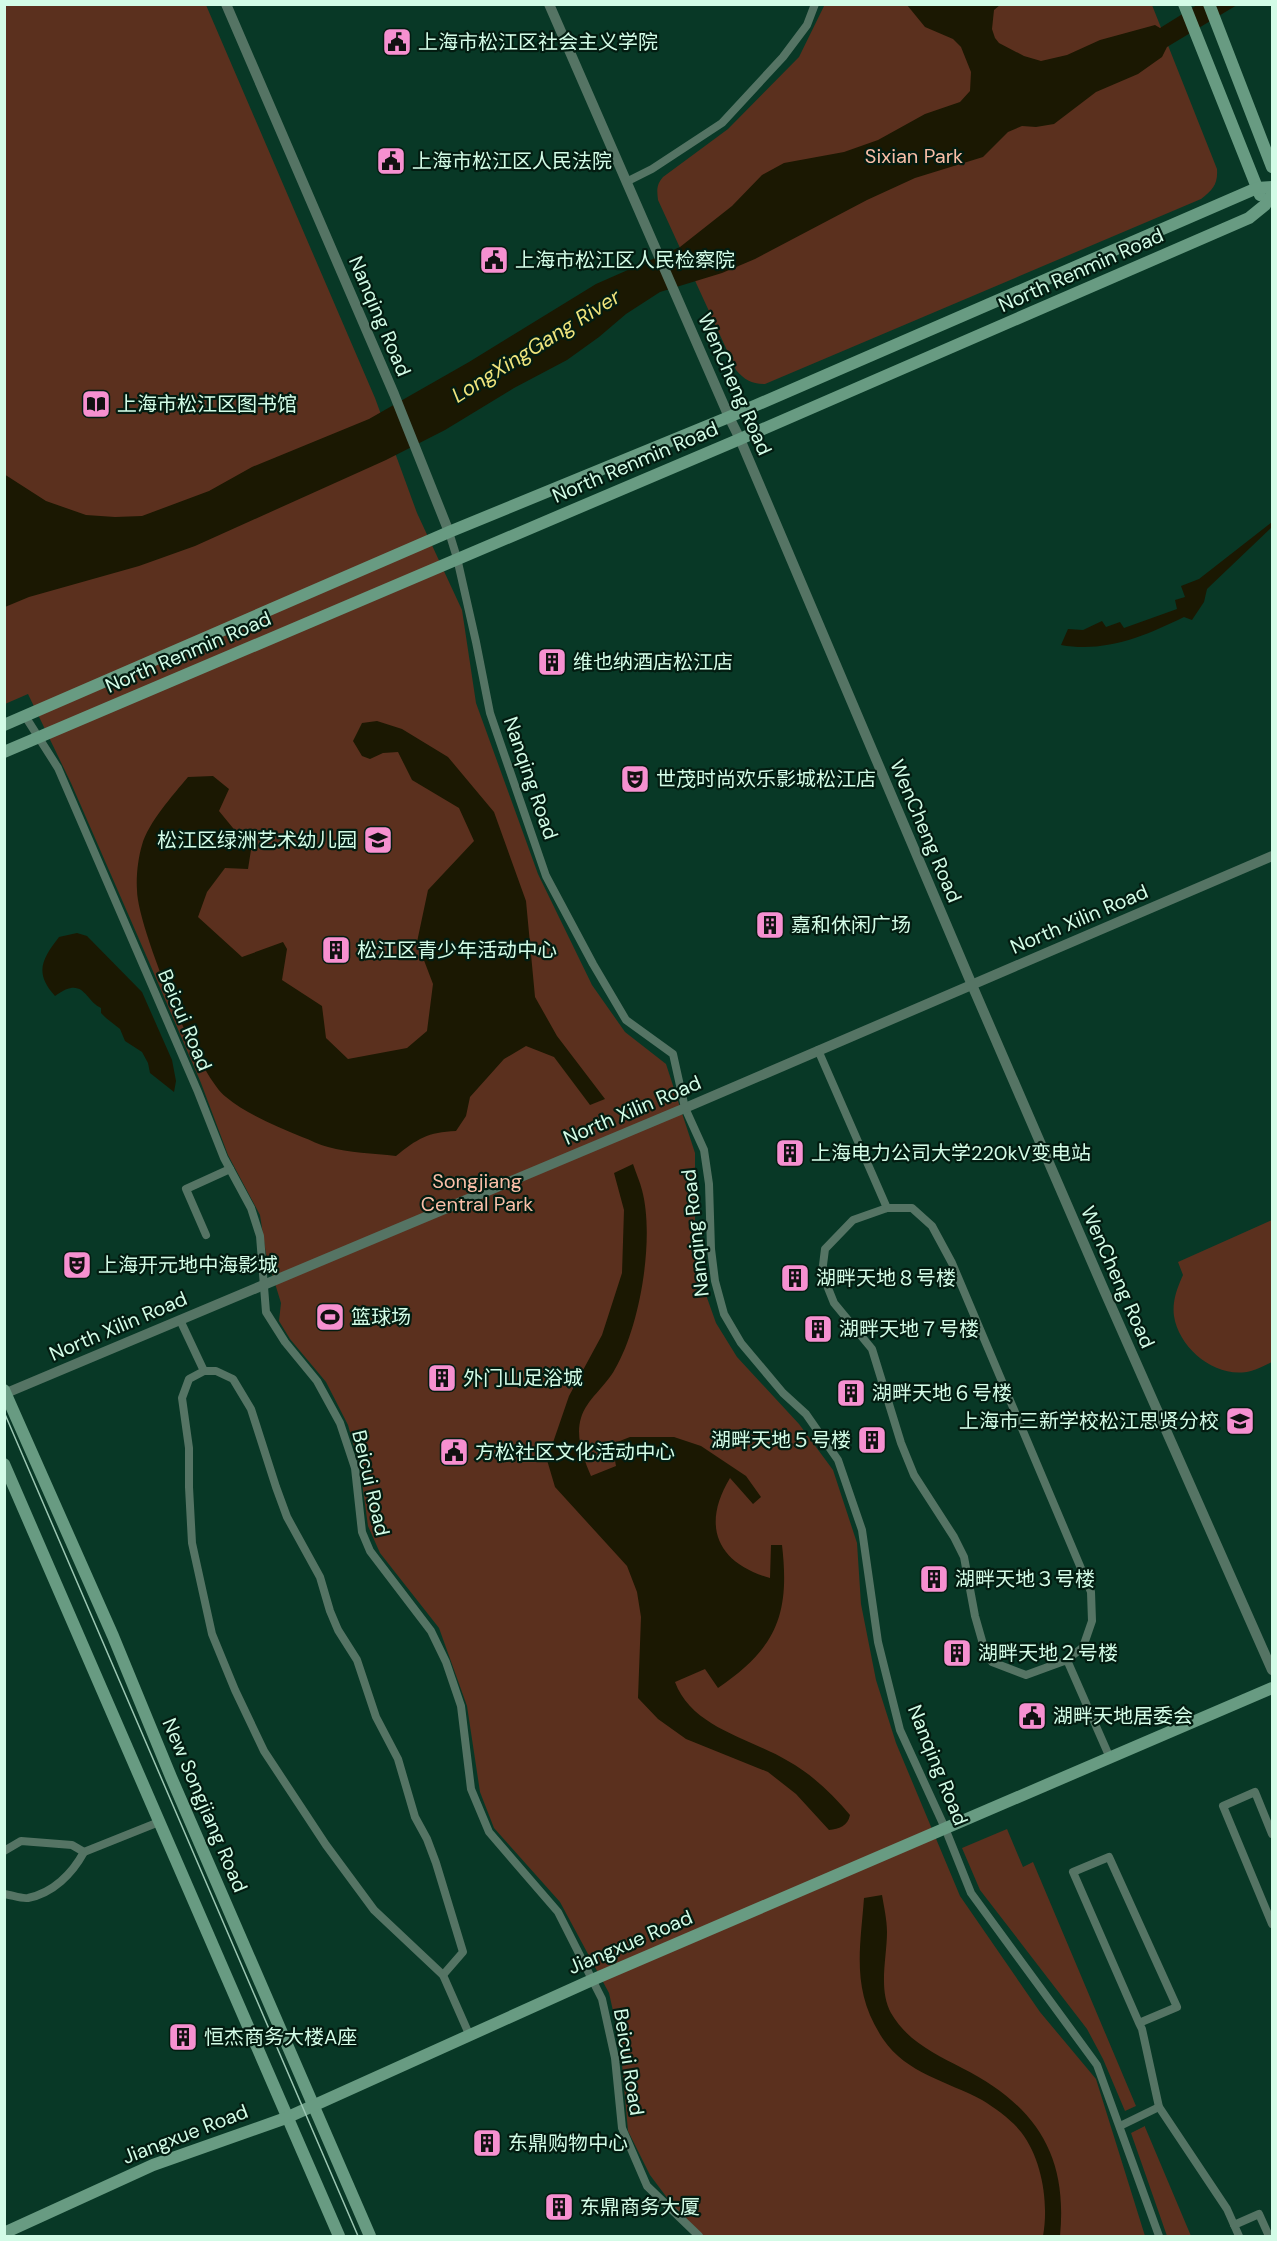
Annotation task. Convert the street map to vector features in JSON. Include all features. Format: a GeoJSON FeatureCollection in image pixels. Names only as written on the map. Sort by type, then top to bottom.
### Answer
{"type":"FeatureCollection","features":[{"type":"Feature","properties":{"kind":"main road"},"geometry":{"type":"LineString","coordinates":[[1209,4],[1272,167]]}},
{"type":"Feature","properties":{"kind":"main road"},"geometry":{"type":"LineString","coordinates":[[1184,6],[1257,188],[1270,203]]}},
{"type":"Feature","properties":{"kind":"main road","name":"North Renmin Road"},"geometry":{"type":"LineString","coordinates":[[4,725],[449,532],[729,417],[1257,188],[1272,187]]}},
{"type":"Feature","properties":{"kind":"main road","name":"North Renmin Road"},"geometry":{"type":"LineString","coordinates":[[4,752],[740,439],[1249,218],[1270,203]]}},
{"type":"Feature","properties":{"kind":"main road","name":"New Songjiang Road"},"geometry":{"type":"LineString","coordinates":[[5,1392],[113,1636],[171,1777],[370,2236]]}},
{"type":"Feature","properties":{"kind":"main road"},"geometry":{"type":"LineString","coordinates":[[4,1464],[339,2236]]}},
{"type":"Feature","properties":{"kind":"main road","name":"Jiangxue Road"},"geometry":{"type":"LineString","coordinates":[[4,2233],[153,2165],[286,2118],[592,1980],[1272,1688]]}},
{"type":"Feature","properties":{"kind":"street","name":"Nanqing Road"},"geometry":{"type":"LineString","coordinates":[[226,4],[394,394],[449,532],[457,558],[490,713],[546,876],[626,1020],[673,1054],[685,1108],[704,1150],[709,1184],[711,1249],[715,1281],[724,1314],[741,1343],[783,1393],[806,1414],[837,1460],[862,1530],[878,1642],[900,1730],[945,1828],[970,1893],[1097,2065],[1160,2236]]}},
{"type":"Feature","properties":{"kind":"street","name":"WenCheng Road"},"geometry":{"type":"LineString","coordinates":[[549,4],[740,439],[1104,1290],[1272,1670]]}},
{"type":"Feature","properties":{"kind":"street"},"geometry":{"type":"LineString","coordinates":[[626,182],[652,170],[722,123],[783,57],[807,25],[815,4]]}},
{"type":"Feature","properties":{"kind":"street","name":"Beicui Road"},"geometry":{"type":"LineString","coordinates":[[25,716],[58,768],[230,1169],[251,1208],[260,1236],[266,1312],[285,1342],[317,1381],[340,1422],[355,1468],[362,1532],[370,1551],[431,1631],[446,1662],[461,1706],[471,1789],[489,1832],[558,1911],[602,1999],[615,2058],[622,2128],[647,2186],[699,2236]]}},
{"type":"Feature","properties":{"kind":"street","name":"North Xilin Road"},"geometry":{"type":"LineString","coordinates":[[5,1392],[685,1108],[1272,856]]}},
{"type":"Feature","properties":{"kind":"street"},"geometry":{"type":"LineString","coordinates":[[818,1050],[887,1208]]}},
{"type":"Feature","properties":{"kind":"street"},"geometry":{"type":"LineString","coordinates":[[206,1235],[186,1189],[230,1169]]}},
{"type":"Feature","properties":{"kind":"street"},"geometry":{"type":"LineString","coordinates":[[887,1208],[912,1208],[932,1226],[952,1263],[1091,1592],[1092,1621],[1089,1630],[1083,1647],[1067,1660],[1026,1675],[992,1662],[983,1644],[975,1616],[964,1557],[954,1537],[914,1475],[900,1443],[872,1349],[834,1303],[822,1273],[825,1249],[853,1220],[887,1208]]}},
{"type":"Feature","properties":{"kind":"street"},"geometry":{"type":"LineString","coordinates":[[180,1320],[204,1371]]}},
{"type":"Feature","properties":{"kind":"street"},"geometry":{"type":"LineString","coordinates":[[443,1975],[463,1952],[436,1863],[415,1817],[398,1759],[376,1717],[357,1660],[338,1630],[330,1611],[321,1577],[287,1516],[251,1409],[233,1379],[216,1371],[204,1371],[189,1379],[182,1398],[189,1448],[192,1542],[212,1634],[234,1690],[264,1751],[326,1845],[374,1910],[443,1975],[469,2034]]}},
{"type":"Feature","properties":{"kind":"street"},"geometry":{"type":"LineString","coordinates":[[1067,1660],[1110,1758]]}},
{"type":"Feature","properties":{"kind":"street"},"geometry":{"type":"LineString","coordinates":[[1272,1834],[1255,1792],[1223,1806],[1272,1924]]}},
{"type":"Feature","properties":{"kind":"street"},"geometry":{"type":"LineString","coordinates":[[4,1894],[26,1898],[51,1888],[75,1868],[84,1852],[159,1822]]}},
{"type":"Feature","properties":{"kind":"street"},"geometry":{"type":"LineString","coordinates":[[4,1851],[21,1841],[72,1845],[84,1852]]}},
{"type":"Feature","properties":{"kind":"street"},"geometry":{"type":"LineString","coordinates":[[1139,2023],[1177,2007],[1109,1857],[1073,1872],[1139,2023],[1159,2107],[1227,2209],[1239,2236]]}},
{"type":"Feature","properties":{"kind":"street"},"geometry":{"type":"LineString","coordinates":[[1120,2126],[1159,2107]]}},
{"type":"Feature","properties":{"kind":"street"},"geometry":{"type":"LineString","coordinates":[[1234,2225],[1259,2214],[1269,2236]]}},
{"type":"Feature","properties":{"kind":"green space","name":"Sixian Park"},"geometry":{"type":"Polygon","coordinates":[[[825,4],[1152,5],[1217,169],[1216,183],[1212,190],[1201,199],[765,384],[749,381],[736,370],[658,200],[659,183],[663,177],[728,129],[799,57],[825,4]]]}},
{"type":"Feature","properties":{"kind":"green space","name":"Songjiang Central Park"},"geometry":{"type":"Polygon","coordinates":[[[5,5],[206,5],[375,398],[417,513],[462,610],[476,703],[538,874],[592,985],[625,1032],[666,1064],[695,1153],[697,1261],[700,1278],[716,1323],[737,1357],[799,1424],[833,1470],[857,1543],[861,1604],[876,1680],[896,1743],[960,1896],[1040,2012],[1096,2079],[1145,2236],[704,2236],[674,2207],[650,2175],[628,2131],[620,2042],[609,1993],[560,1902],[494,1828],[480,1792],[467,1706],[439,1628],[380,1553],[368,1526],[360,1468],[348,1425],[326,1382],[290,1339],[279,1321],[281,1303],[266,1254],[260,1215],[228,1155],[201,1083],[149,962],[71,783],[28,694],[5,704],[5,5]]]}},
{"type":"Feature","properties":{"kind":"green space"},"geometry":{"type":"Polygon","coordinates":[[[1272,1220],[1272,1362],[1251,1371],[1238,1373],[1225,1371],[1202,1359],[1183,1340],[1177,1328],[1174,1306],[1183,1275],[1178,1262],[1272,1220]]]}},
{"type":"Feature","properties":{"kind":"green space"},"geometry":{"type":"Polygon","coordinates":[[[1007,1829],[1023,1867],[1033,1862],[1136,2106],[1125,2111],[1103,2059],[1087,2029],[980,1890],[962,1848],[1007,1829]]]}},
{"type":"Feature","properties":{"kind":"green space"},"geometry":{"type":"Polygon","coordinates":[[[1145,2126],[1191,2236],[1167,2236],[1131,2133],[1145,2126]]]}},
{"type":"Feature","properties":{"kind":"water","name":"LongXingGang River"},"geometry":{"type":"Polygon","coordinates":[[[907,5],[1000,5],[994,10],[992,29],[995,38],[999,43],[1024,56],[1041,61],[1067,55],[1100,40],[1155,25],[1160,28],[1197,5],[1237,5],[1167,47],[1162,57],[1138,74],[1096,92],[1054,124],[1036,127],[1022,126],[1008,132],[983,157],[915,178],[867,200],[755,259],[722,273],[660,292],[626,314],[567,360],[514,388],[445,430],[386,460],[195,546],[139,566],[29,597],[5,607],[4,474],[46,501],[86,515],[142,516],[209,491],[252,467],[369,419],[469,362],[596,284],[680,247],[732,206],[762,175],[784,163],[844,152],[878,140],[925,114],[960,102],[970,91],[971,72],[961,47],[953,39],[925,27],[907,5]]]}},
{"type":"Feature","properties":{"kind":"water"},"geometry":{"type":"Polygon","coordinates":[[[1272,522],[1272,527],[1207,589],[1204,602],[1192,620],[1184,617],[1155,631],[1109,645],[1077,647],[1061,645],[1068,629],[1083,630],[1102,621],[1106,627],[1120,622],[1124,628],[1177,609],[1175,600],[1185,597],[1181,586],[1199,579],[1272,522]]]}},
{"type":"Feature","properties":{"kind":"water"},"geometry":{"type":"Polygon","coordinates":[[[377,721],[402,729],[448,757],[494,812],[526,901],[535,997],[557,1036],[605,1099],[590,1105],[554,1057],[526,1046],[504,1059],[470,1097],[466,1116],[456,1131],[423,1138],[396,1156],[353,1152],[325,1146],[282,1129],[243,1109],[226,1097],[214,1084],[200,1061],[158,966],[140,908],[137,885],[139,856],[145,837],[162,810],[188,777],[213,776],[229,789],[219,811],[251,850],[248,869],[225,868],[207,892],[198,917],[242,957],[283,942],[287,949],[282,980],[322,1006],[326,1038],[348,1059],[407,1048],[427,1031],[433,984],[417,942],[428,890],[474,841],[459,808],[412,780],[398,752],[383,753],[370,759],[362,756],[353,741],[362,723],[377,721]]]}},
{"type":"Feature","properties":{"kind":"water"},"geometry":{"type":"Polygon","coordinates":[[[77,933],[87,936],[142,992],[172,1060],[176,1081],[174,1092],[150,1073],[142,1052],[125,1041],[120,1029],[101,1013],[101,1008],[82,991],[72,988],[55,996],[48,988],[44,980],[43,966],[48,952],[59,937],[77,933]]]}},
{"type":"Feature","properties":{"kind":"water"},"geometry":{"type":"Polygon","coordinates":[[[633,1164],[646,1210],[646,1257],[643,1282],[632,1330],[624,1351],[615,1369],[587,1405],[581,1418],[579,1433],[583,1456],[591,1476],[616,1466],[612,1444],[630,1437],[674,1437],[701,1446],[746,1476],[761,1497],[753,1504],[730,1478],[721,1495],[716,1527],[719,1540],[726,1552],[737,1563],[770,1578],[771,1545],[782,1545],[784,1591],[775,1627],[754,1658],[718,1688],[705,1669],[675,1682],[683,1698],[694,1711],[708,1721],[788,1761],[822,1785],[850,1815],[845,1824],[836,1829],[829,1830],[796,1794],[768,1772],[686,1739],[658,1719],[638,1698],[641,1617],[637,1592],[627,1566],[555,1487],[547,1460],[569,1396],[602,1335],[622,1273],[624,1210],[614,1173],[633,1164]]]}},
{"type":"Feature","properties":{"kind":"water"},"geometry":{"type":"Polygon","coordinates":[[[882,1895],[887,1932],[884,1984],[891,2013],[913,2039],[987,2082],[1009,2098],[1027,2116],[1041,2135],[1052,2157],[1058,2180],[1061,2207],[1060,2236],[1043,2236],[1045,2210],[1039,2168],[1028,2143],[1017,2128],[1003,2114],[982,2100],[928,2076],[904,2061],[883,2039],[873,2021],[862,1987],[861,1936],[864,1898],[882,1895]]]}},
{"type":"Feature","properties":{"kind":"tram line"},"geometry":{"type":"LineString","coordinates":[[4,1412],[358,2236]]}},
{"type":"Feature","properties":{"kind":"place","name":"上海市松江区社会主义学院"},"geometry":{"type":"Point","coordinates":[397,42]}},
{"type":"Feature","properties":{"kind":"place","name":"上海市松江区人民法院"},"geometry":{"type":"Point","coordinates":[391,161]}},
{"type":"Feature","properties":{"kind":"place","name":"上海市松江区人民检察院"},"geometry":{"type":"Point","coordinates":[494,260]}},
{"type":"Feature","properties":{"kind":"place","name":"上海市松江区图书馆"},"geometry":{"type":"Point","coordinates":[96,404]}},
{"type":"Feature","properties":{"kind":"place","name":"维也纳酒店松江店"},"geometry":{"type":"Point","coordinates":[552,662]}},
{"type":"Feature","properties":{"kind":"place","name":"世茂时尚欢乐影城松江店"},"geometry":{"type":"Point","coordinates":[635,779]}},
{"type":"Feature","properties":{"kind":"place","name":"松江区绿洲艺术幼儿园"},"geometry":{"type":"Point","coordinates":[378,840]}},
{"type":"Feature","properties":{"kind":"place","name":"嘉和休闲广场"},"geometry":{"type":"Point","coordinates":[770,925]}},
{"type":"Feature","properties":{"kind":"place","name":"松江区青少年活动中心"},"geometry":{"type":"Point","coordinates":[336,950]}},
{"type":"Feature","properties":{"kind":"place","name":"上海电力公司大学220kV变电站"},"geometry":{"type":"Point","coordinates":[790,1153]}},
{"type":"Feature","properties":{"kind":"place","name":"上海开元地中海影城"},"geometry":{"type":"Point","coordinates":[77,1265]}},
{"type":"Feature","properties":{"kind":"place","name":"湖畔天地８号楼"},"geometry":{"type":"Point","coordinates":[795,1278]}},
{"type":"Feature","properties":{"kind":"place","name":"篮球场"},"geometry":{"type":"Point","coordinates":[330,1317]}},
{"type":"Feature","properties":{"kind":"place","name":"湖畔天地７号楼"},"geometry":{"type":"Point","coordinates":[818,1329]}},
{"type":"Feature","properties":{"kind":"place","name":"外门山足浴城"},"geometry":{"type":"Point","coordinates":[442,1378]}},
{"type":"Feature","properties":{"kind":"place","name":"湖畔天地６号楼"},"geometry":{"type":"Point","coordinates":[851,1393]}},
{"type":"Feature","properties":{"kind":"place","name":"上海市三新学校松江思贤分校"},"geometry":{"type":"Point","coordinates":[1240,1421]}},
{"type":"Feature","properties":{"kind":"place","name":"湖畔天地５号楼"},"geometry":{"type":"Point","coordinates":[872,1440]}},
{"type":"Feature","properties":{"kind":"place","name":"方松社区文化活动中心"},"geometry":{"type":"Point","coordinates":[454,1452]}},
{"type":"Feature","properties":{"kind":"place","name":"湖畔天地３号楼"},"geometry":{"type":"Point","coordinates":[934,1579]}},
{"type":"Feature","properties":{"kind":"place","name":"湖畔天地２号楼"},"geometry":{"type":"Point","coordinates":[957,1653]}},
{"type":"Feature","properties":{"kind":"place","name":"湖畔天地居委会"},"geometry":{"type":"Point","coordinates":[1032,1716]}},
{"type":"Feature","properties":{"kind":"place","name":"恒杰商务大楼A座"},"geometry":{"type":"Point","coordinates":[183,2037]}},
{"type":"Feature","properties":{"kind":"place","name":"东鼎购物中心"},"geometry":{"type":"Point","coordinates":[487,2143]}},
{"type":"Feature","properties":{"kind":"place","name":"东鼎商务大厦"},"geometry":{"type":"Point","coordinates":[559,2207]}}]}
